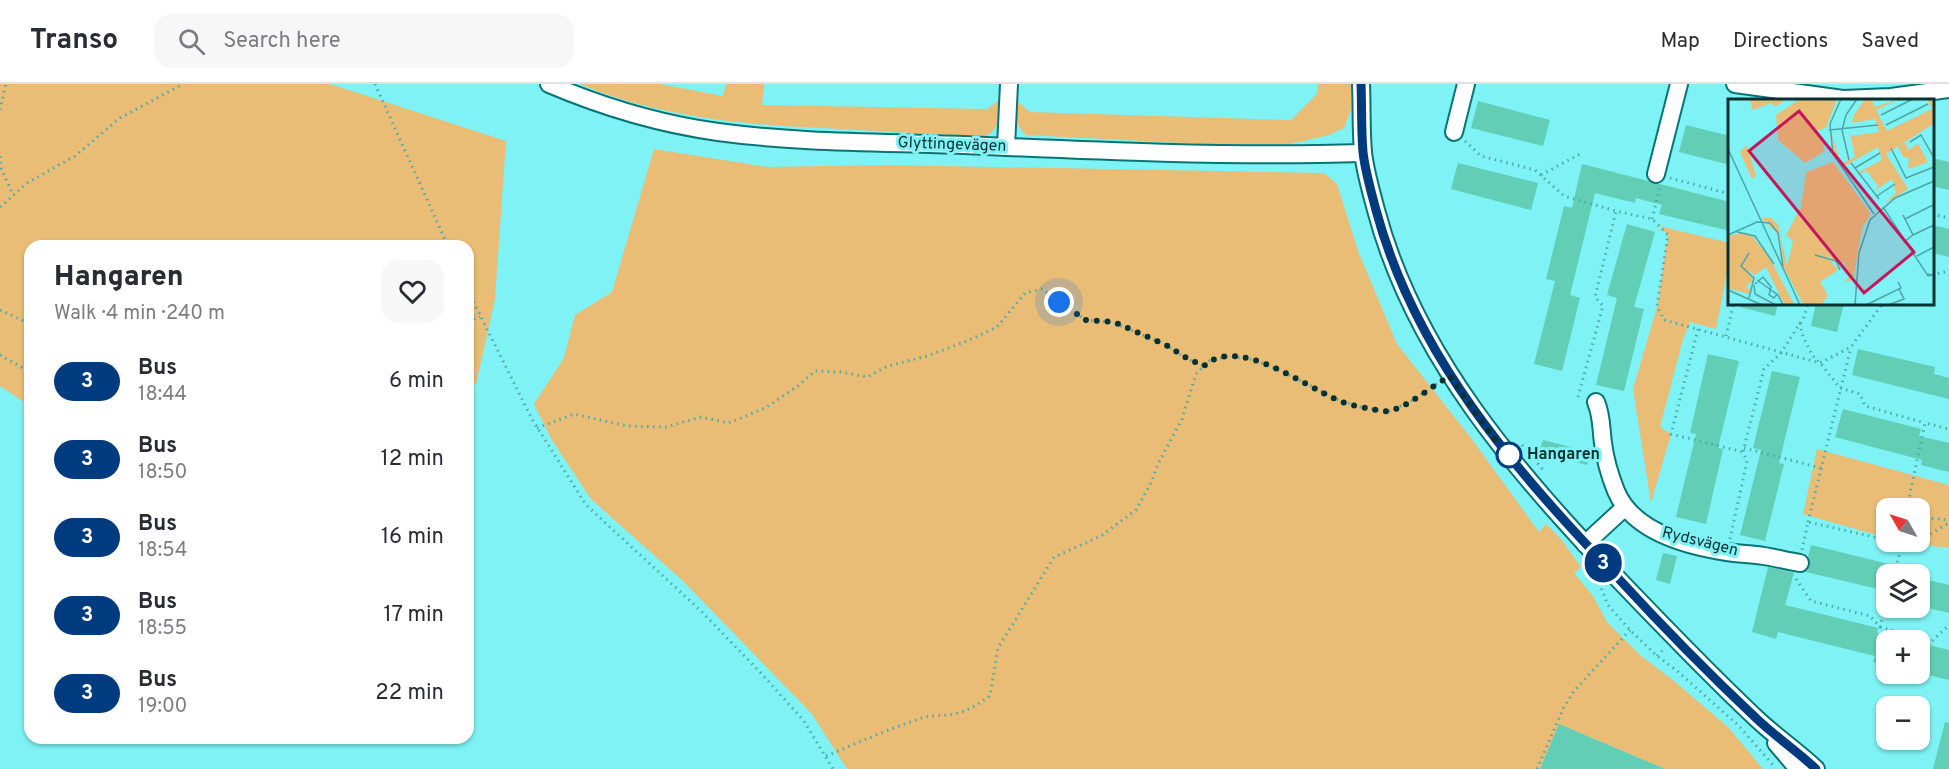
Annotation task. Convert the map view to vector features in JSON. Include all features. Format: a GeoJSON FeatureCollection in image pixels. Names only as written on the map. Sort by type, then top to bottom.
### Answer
{"type":"FeatureCollection","features":[{"type":"Feature","properties":{"kind":"street","name":"Glyttingevägen"},"geometry":{"type":"LineString","coordinates":[[549,84],[626,112],[718,132],[809,139],[1006,147],[1278,155],[1363,153]]}},
{"type":"Feature","properties":{"kind":"street"},"geometry":{"type":"LineString","coordinates":[[1006,147],[1009,84]]}},
{"type":"Feature","properties":{"kind":"street"},"geometry":{"type":"LineString","coordinates":[[1361,84],[1363,153],[1390,256],[1421,326],[1450,376],[1491,435],[1585,544],[1668,631],[1759,721],[1790,764],[1816,769]]}},
{"type":"Feature","properties":{"kind":"street"},"geometry":{"type":"LineString","coordinates":[[1454,132],[1466,84]]}},
{"type":"Feature","properties":{"kind":"street"},"geometry":{"type":"LineString","coordinates":[[1656,174],[1679,84]]}},
{"type":"Feature","properties":{"kind":"street"},"geometry":{"type":"LineString","coordinates":[[1735,84],[1793,88],[1843,99],[1891,99],[1949,88]]}},
{"type":"Feature","properties":{"kind":"street"},"geometry":{"type":"LineString","coordinates":[[1585,544],[1624,508],[1610,475],[1603,443],[1600,411],[1596,402]]}},
{"type":"Feature","properties":{"kind":"street","name":"Rydsvägen"},"geometry":{"type":"LineString","coordinates":[[1624,508],[1651,529],[1669,537],[1727,552],[1763,556],[1798,571]]}},
{"type":"Feature","properties":{"kind":"path"},"geometry":{"type":"LineString","coordinates":[[0,110],[6,84]]}},
{"type":"Feature","properties":{"kind":"path"},"geometry":{"type":"LineString","coordinates":[[0,207],[27,183],[75,156],[120,118],[183,84]]}},
{"type":"Feature","properties":{"kind":"path"},"geometry":{"type":"LineString","coordinates":[[375,84],[445,240]]}},
{"type":"Feature","properties":{"kind":"path"},"geometry":{"type":"LineString","coordinates":[[1454,132],[1481,156],[1535,170],[1564,196],[1616,212],[1652,219],[1668,235],[1658,306],[1664,320],[1820,363],[1851,347]]}},
{"type":"Feature","properties":{"kind":"path"},"geometry":{"type":"LineString","coordinates":[[1541,175],[1580,154]]}},
{"type":"Feature","properties":{"kind":"path"},"geometry":{"type":"LineString","coordinates":[[0,156],[1,168],[13,195]]}},
{"type":"Feature","properties":{"kind":"path"},"geometry":{"type":"LineString","coordinates":[[1656,174],[1728,193]]}},
{"type":"Feature","properties":{"kind":"path"},"geometry":{"type":"LineString","coordinates":[[1652,219],[1660,186],[1656,174]]}},
{"type":"Feature","properties":{"kind":"path"},"geometry":{"type":"LineString","coordinates":[[1578,397],[1603,306],[1595,297],[1616,212]]}},
{"type":"Feature","properties":{"kind":"path"},"geometry":{"type":"LineString","coordinates":[[1934,214],[1949,218]]}},
{"type":"Feature","properties":{"kind":"path"},"geometry":{"type":"LineString","coordinates":[[1934,275],[1949,272]]}},
{"type":"Feature","properties":{"kind":"path"},"geometry":{"type":"LineString","coordinates":[[537,428],[574,414],[627,426],[666,427],[701,417],[729,423],[765,408],[798,386],[815,371],[842,372],[867,377],[888,366],[927,356],[967,341],[997,327],[1025,293],[1042,289],[1086,320],[1114,322],[1166,345],[1204,366]]}},
{"type":"Feature","properties":{"kind":"path"},"geometry":{"type":"LineString","coordinates":[[474,304],[537,428],[586,505],[700,610],[760,672],[804,721],[833,769]]}},
{"type":"Feature","properties":{"kind":"path"},"geometry":{"type":"LineString","coordinates":[[1726,337],[1734,304]]}},
{"type":"Feature","properties":{"kind":"path"},"geometry":{"type":"LineString","coordinates":[[1727,552],[1747,461],[1743,450],[1764,369],[1781,352],[1804,317],[1808,304]]}},
{"type":"Feature","properties":{"kind":"path"},"geometry":{"type":"LineString","coordinates":[[1882,304],[1851,347],[1798,571],[1811,601],[1870,616],[1880,627],[1932,641],[1949,625]]}},
{"type":"Feature","properties":{"kind":"path"},"geometry":{"type":"LineString","coordinates":[[0,310],[24,321]]}},
{"type":"Feature","properties":{"kind":"path"},"geometry":{"type":"LineString","coordinates":[[474,319],[480,317]]}},
{"type":"Feature","properties":{"kind":"path"},"geometry":{"type":"LineString","coordinates":[[1800,323],[1802,334],[1812,355],[1840,388],[1860,394],[1865,406],[1949,429]]}},
{"type":"Feature","properties":{"kind":"path"},"geometry":{"type":"LineString","coordinates":[[1698,329],[1671,434],[1821,468]]}},
{"type":"Feature","properties":{"kind":"path"},"geometry":{"type":"LineString","coordinates":[[0,355],[24,369]]}},
{"type":"Feature","properties":{"kind":"path"},"geometry":{"type":"LineString","coordinates":[[826,756],[877,734],[929,716],[955,714],[970,709],[990,696],[998,648],[1054,557],[1101,536],[1136,510],[1182,419],[1196,374],[1209,361],[1229,356],[1254,360],[1339,400],[1360,407],[1388,412],[1450,376]]}},
{"type":"Feature","properties":{"kind":"path"},"geometry":{"type":"LineString","coordinates":[[1909,498],[1925,423]]}},
{"type":"Feature","properties":{"kind":"path"},"geometry":{"type":"LineString","coordinates":[[1522,444],[1547,476]]}},
{"type":"Feature","properties":{"kind":"path"},"geometry":{"type":"LineString","coordinates":[[1930,518],[1949,521]]}},
{"type":"Feature","properties":{"kind":"path"},"geometry":{"type":"LineString","coordinates":[[1930,534],[1949,521]]}},
{"type":"Feature","properties":{"kind":"path"},"geometry":{"type":"LineString","coordinates":[[1808,522],[1876,537]]}},
{"type":"Feature","properties":{"kind":"path"},"geometry":{"type":"LineString","coordinates":[[1897,564],[1900,552]]}},
{"type":"Feature","properties":{"kind":"path"},"geometry":{"type":"LineString","coordinates":[[1604,564],[1595,573],[1603,594],[1608,605],[1630,630],[1738,725],[1790,764]]}},
{"type":"Feature","properties":{"kind":"path"},"geometry":{"type":"LineString","coordinates":[[1880,627],[1882,618]]}},
{"type":"Feature","properties":{"kind":"path"},"geometry":{"type":"LineString","coordinates":[[1537,769],[1564,707],[1574,691],[1630,630]]}},
{"type":"Feature","properties":{"kind":"path"},"geometry":{"type":"LineString","coordinates":[[1657,656],[1663,650]]}},
{"type":"Feature","properties":{"kind":"shaded area"},"geometry":{"type":"Polygon","coordinates":[[[0,84],[330,84],[506,141],[495,299],[476,384],[474,384],[474,240],[24,240],[24,402],[0,386],[0,84]]]}},
{"type":"Feature","properties":{"kind":"shaded area"},"geometry":{"type":"Polygon","coordinates":[[[580,84],[660,84],[723,96],[726,84],[764,84],[762,105],[987,109],[1001,99],[998,124],[987,136],[807,127],[708,118],[643,105],[580,84]]]}},
{"type":"Feature","properties":{"kind":"shaded area"},"geometry":{"type":"Polygon","coordinates":[[[1318,84],[1351,84],[1351,110],[1344,128],[1329,135],[1290,144],[1203,144],[1026,135],[1017,123],[1016,115],[1016,100],[1030,112],[1291,120],[1317,94],[1318,84]]]}},
{"type":"Feature","properties":{"kind":"shaded area"},"geometry":{"type":"Polygon","coordinates":[[[654,149],[767,167],[888,165],[1324,173],[1337,184],[1358,251],[1397,344],[1471,438],[1539,532],[1546,524],[1561,539],[1581,567],[1574,573],[1593,596],[1607,622],[1641,656],[1728,727],[1763,769],[1665,769],[1559,724],[1540,769],[847,769],[812,714],[683,581],[591,499],[552,440],[534,404],[564,358],[575,315],[612,292],[654,149]]]}},
{"type":"Feature","properties":{"kind":"shaded area"},"geometry":{"type":"Polygon","coordinates":[[[1659,226],[1728,243],[1728,268],[1716,329],[1690,322],[1683,339],[1660,427],[1671,434],[1651,503],[1633,389],[1657,307],[1668,235],[1659,226]]]}},
{"type":"Feature","properties":{"kind":"shaded area"},"geometry":{"type":"Polygon","coordinates":[[[1817,449],[1949,485],[1949,548],[1930,546],[1930,498],[1876,498],[1876,535],[1803,514],[1817,449]]]}},
{"type":"Feature","properties":{"kind":"building"},"geometry":{"type":"Polygon","coordinates":[[[1478,101],[1550,120],[1543,146],[1471,128],[1478,101]]]}},
{"type":"Feature","properties":{"kind":"building"},"geometry":{"type":"Polygon","coordinates":[[[1686,125],[1728,136],[1728,164],[1679,152],[1686,125]]]}},
{"type":"Feature","properties":{"kind":"building"},"geometry":{"type":"Polygon","coordinates":[[[1934,158],[1949,162],[1949,190],[1934,186],[1934,158]]]}},
{"type":"Feature","properties":{"kind":"building"},"geometry":{"type":"Polygon","coordinates":[[[1458,163],[1538,183],[1531,210],[1451,189],[1458,163]]]}},
{"type":"Feature","properties":{"kind":"building"},"geometry":{"type":"Polygon","coordinates":[[[1582,164],[1728,201],[1728,231],[1659,214],[1662,205],[1636,198],[1635,203],[1595,193],[1570,295],[1580,298],[1562,371],[1534,364],[1555,281],[1546,279],[1564,206],[1572,208],[1582,164]]]}},
{"type":"Feature","properties":{"kind":"building"},"geometry":{"type":"Polygon","coordinates":[[[1627,224],[1655,232],[1634,307],[1644,309],[1624,391],[1596,385],[1617,298],[1607,295],[1627,224]]]}},
{"type":"Feature","properties":{"kind":"building"},"geometry":{"type":"Polygon","coordinates":[[[1934,225],[1949,229],[1949,257],[1934,253],[1934,225]]]}},
{"type":"Feature","properties":{"kind":"building"},"geometry":{"type":"Polygon","coordinates":[[[1741,304],[1778,304],[1775,316],[1740,307],[1741,304]]]}},
{"type":"Feature","properties":{"kind":"building"},"geometry":{"type":"Polygon","coordinates":[[[1816,304],[1844,304],[1837,332],[1811,326],[1816,304]]]}},
{"type":"Feature","properties":{"kind":"building"},"geometry":{"type":"Polygon","coordinates":[[[1858,349],[1935,367],[1934,374],[1949,378],[1949,399],[1852,375],[1858,349]]]}},
{"type":"Feature","properties":{"kind":"building"},"geometry":{"type":"Polygon","coordinates":[[[1708,354],[1739,361],[1718,448],[1723,449],[1706,524],[1676,517],[1696,434],[1690,433],[1708,354]]]}},
{"type":"Feature","properties":{"kind":"building"},"geometry":{"type":"Polygon","coordinates":[[[1772,371],[1800,377],[1779,463],[1784,464],[1765,541],[1740,535],[1761,450],[1753,448],[1772,371]]]}},
{"type":"Feature","properties":{"kind":"building"},"geometry":{"type":"Polygon","coordinates":[[[1843,409],[1921,429],[1919,436],[1949,443],[1949,472],[1921,465],[1922,460],[1835,437],[1843,409]]]}},
{"type":"Feature","properties":{"kind":"building"},"geometry":{"type":"Polygon","coordinates":[[[1543,440],[1591,452],[1587,465],[1539,452],[1543,440]]]}},
{"type":"Feature","properties":{"kind":"building"},"geometry":{"type":"Polygon","coordinates":[[[1811,545],[1889,564],[1876,564],[1876,589],[1806,572],[1810,565],[1808,557],[1811,545]]]}},
{"type":"Feature","properties":{"kind":"building"},"geometry":{"type":"Polygon","coordinates":[[[1663,553],[1677,556],[1670,584],[1656,580],[1663,553]]]}},
{"type":"Feature","properties":{"kind":"building"},"geometry":{"type":"Polygon","coordinates":[[[1768,567],[1794,573],[1785,605],[1878,628],[1876,630],[1876,663],[1873,662],[1875,656],[1778,632],[1776,639],[1752,632],[1768,567]]]}},
{"type":"Feature","properties":{"kind":"building"},"geometry":{"type":"Polygon","coordinates":[[[1930,580],[1949,585],[1949,613],[1930,608],[1930,580]]]}},
{"type":"Feature","properties":{"kind":"building"},"geometry":{"type":"Polygon","coordinates":[[[1930,645],[1949,650],[1949,680],[1930,675],[1930,645]]]}},
{"type":"Feature","properties":{"kind":"building"},"geometry":{"type":"Polygon","coordinates":[[[1945,722],[1949,723],[1949,769],[1933,769],[1945,722]]]}},
{"type":"Feature","properties":{"kind":"building"},"geometry":{"type":"Polygon","coordinates":[[[1559,724],[1665,769],[1540,769],[1559,724]]]}},
{"type":"Feature","properties":{"kind":"bus line","name":"3"},"geometry":{"type":"LineString","coordinates":[[1361,84],[1363,153],[1382,234],[1421,326],[1450,376],[1491,435],[1595,554],[1668,631],[1759,721],[1816,769]]}},
{"type":"Feature","properties":{"kind":"place","name":"Hangaren"},"geometry":{"type":"Point","coordinates":[1509,455]}},
{"type":"Feature","properties":{"kind":"route"},"geometry":{"type":"LineString","coordinates":[[1059,302],[1086,320],[1114,322],[1166,345],[1204,366],[1209,361],[1229,356],[1254,360],[1339,400],[1360,407],[1388,412],[1450,376],[1491,435],[1509,455]]}}]}
